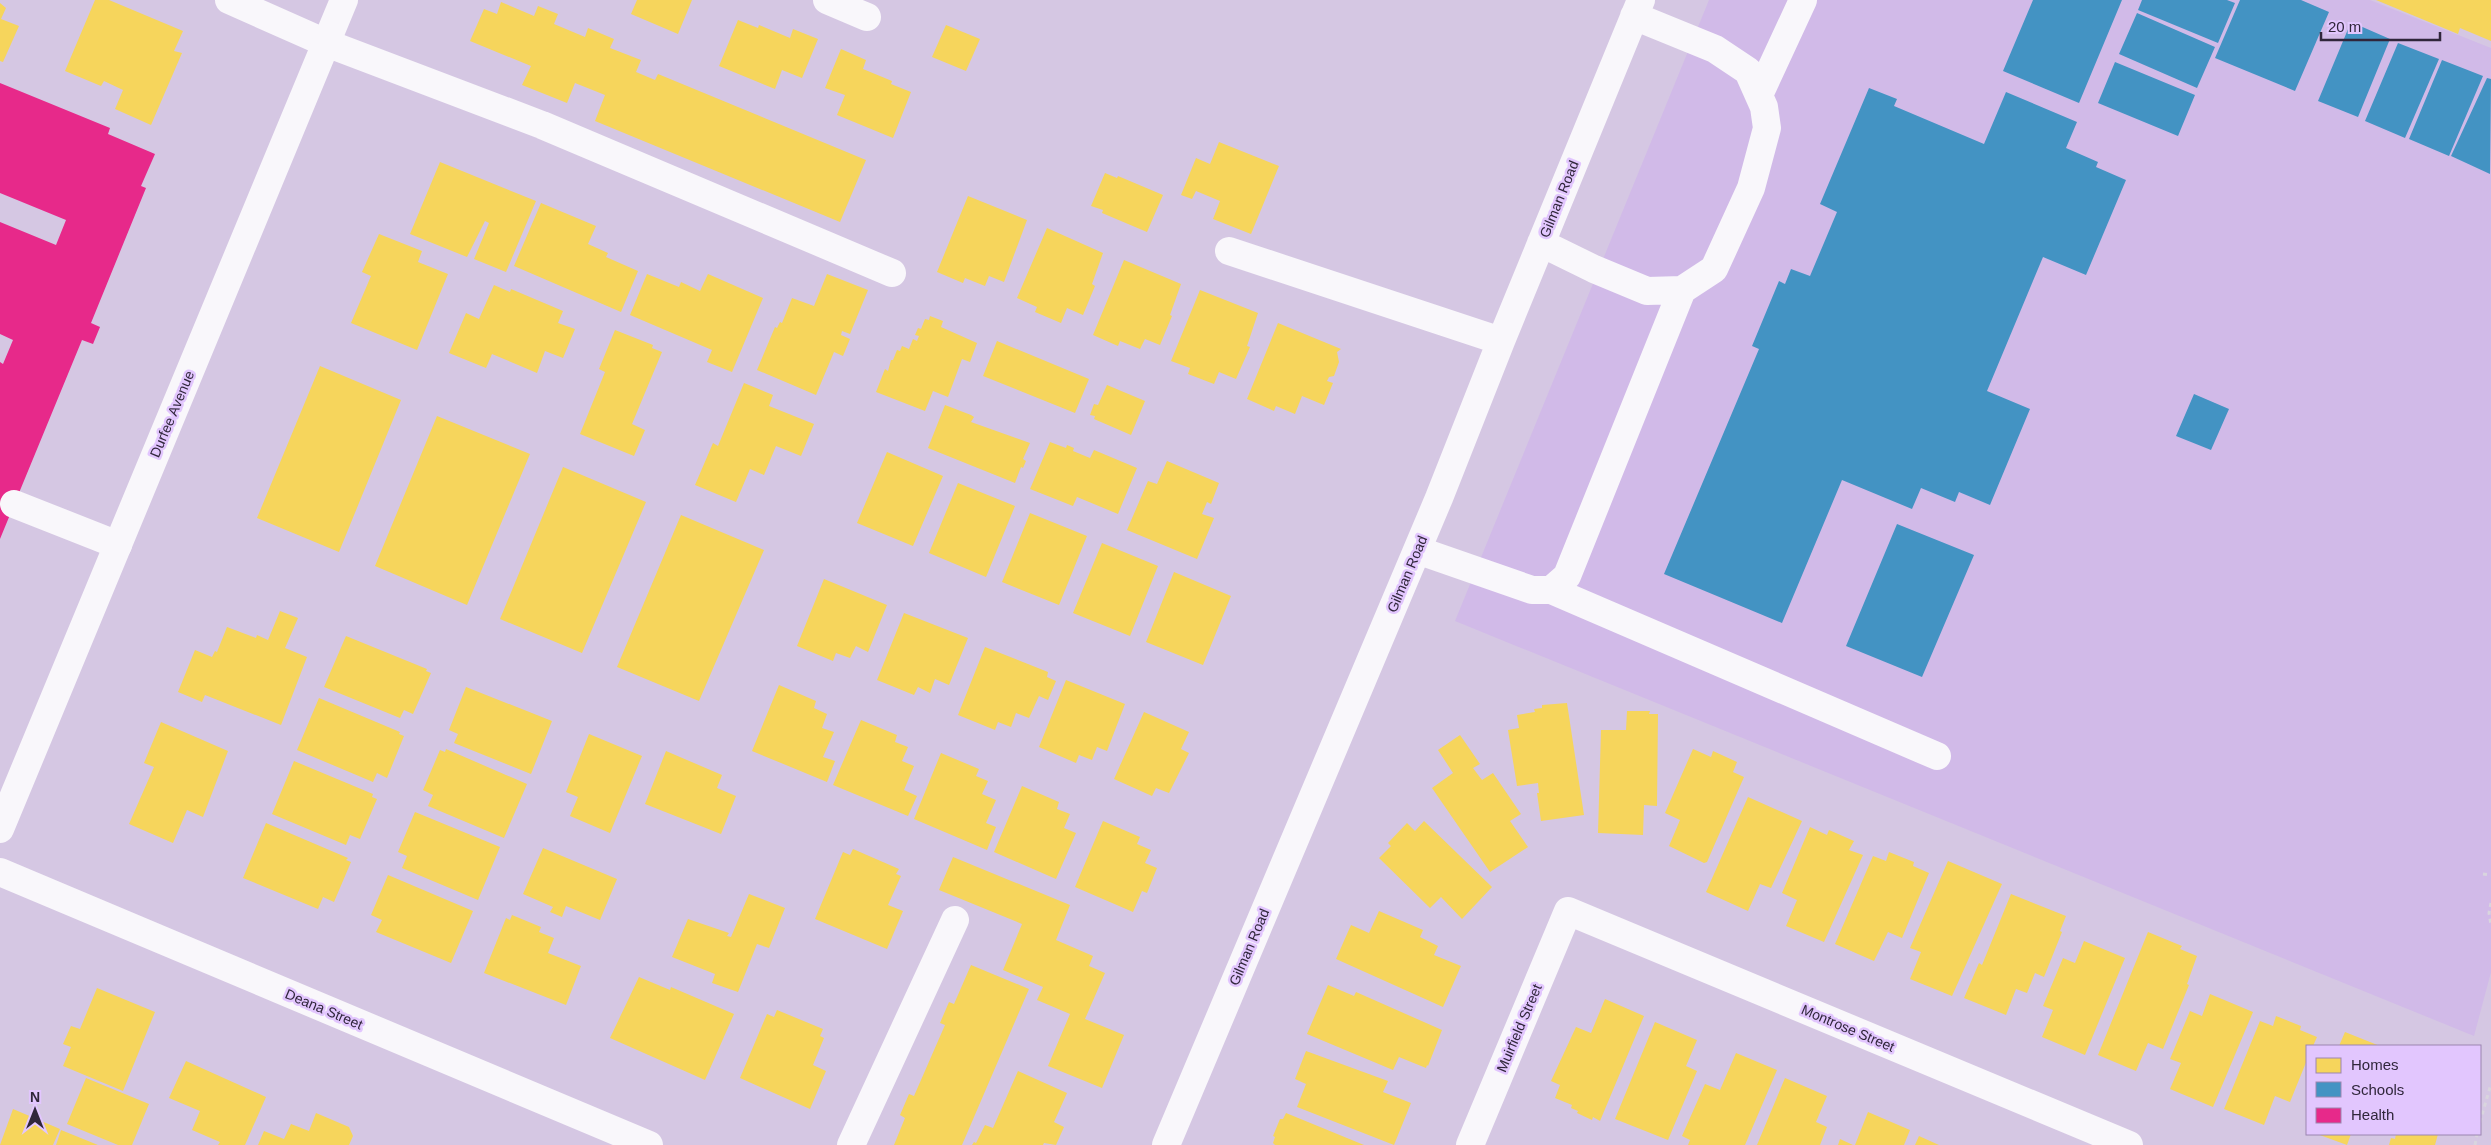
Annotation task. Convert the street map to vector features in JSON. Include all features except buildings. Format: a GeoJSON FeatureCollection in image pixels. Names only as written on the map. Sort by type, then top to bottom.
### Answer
{"type":"FeatureCollection","features":[{"type":"Feature","properties":{"kind":"street"},"geometry":{"type":"LineString","coordinates":[[229,0],[326,43],[542,125],[892,273]]}},
{"type":"Feature","properties":{"kind":"street","name":"Durfee Avenue"},"geometry":{"type":"LineString","coordinates":[[0,829],[344,0]]}},
{"type":"Feature","properties":{"kind":"street"},"geometry":{"type":"LineString","coordinates":[[827,0],[867,17]]}},
{"type":"Feature","properties":{"kind":"street"},"geometry":{"type":"LineString","coordinates":[[1759,96],[1803,0]]}},
{"type":"Feature","properties":{"kind":"street"},"geometry":{"type":"LineString","coordinates":[[1541,243],[1594,269],[1646,291],[1682,290],[1714,268],[1751,188],[1768,128],[1764,107],[1748,71],[1715,49],[1638,8]]}},
{"type":"Feature","properties":{"kind":"street","name":"Gilman Road"},"geometry":{"type":"LineString","coordinates":[[1166,1145],[1417,550],[1501,340],[1638,8]]}},
{"type":"Feature","properties":{"kind":"street"},"geometry":{"type":"LineString","coordinates":[[1229,251],[1501,340]]}},
{"type":"Feature","properties":{"kind":"street"},"geometry":{"type":"LineString","coordinates":[[1551,590],[1567,576],[1682,290]]}},
{"type":"Feature","properties":{"kind":"street"},"geometry":{"type":"LineString","coordinates":[[14,504],[118,545]]}},
{"type":"Feature","properties":{"kind":"street"},"geometry":{"type":"LineString","coordinates":[[1417,550],[1532,590],[1551,590],[1937,756]]}},
{"type":"Feature","properties":{"kind":"street","name":"Deana Street"},"geometry":{"type":"LineString","coordinates":[[0,872],[649,1145]]}},
{"type":"Feature","properties":{"kind":"street","name":"Muirfield Street"},"geometry":{"type":"LineString","coordinates":[[1470,1145],[1568,911]]}},
{"type":"Feature","properties":{"kind":"street","name":"Montrose Street"},"geometry":{"type":"LineString","coordinates":[[1568,911],[2129,1145]]}},
{"type":"Feature","properties":{"kind":"street"},"geometry":{"type":"LineString","coordinates":[[851,1145],[955,920]]}},
{"type":"Feature","properties":{"kind":"path"},"geometry":{"type":"LineString","coordinates":[[2483,874],[2491,875]]}},
{"type":"Feature","properties":{"kind":"path"},"geometry":{"type":"LineString","coordinates":[[2491,903],[2489,913],[2491,925]]}},
{"type":"Feature","properties":{"kind":"path"},"geometry":{"type":"LineString","coordinates":[[2481,1119],[2491,1084]]}},
{"type":"Feature","properties":{"kind":"shaded area"},"geometry":{"type":"Polygon","coordinates":[[[1709,0],[2370,0],[2491,48],[2491,972],[2474,1036],[1455,621],[1709,0]]]}}]}
